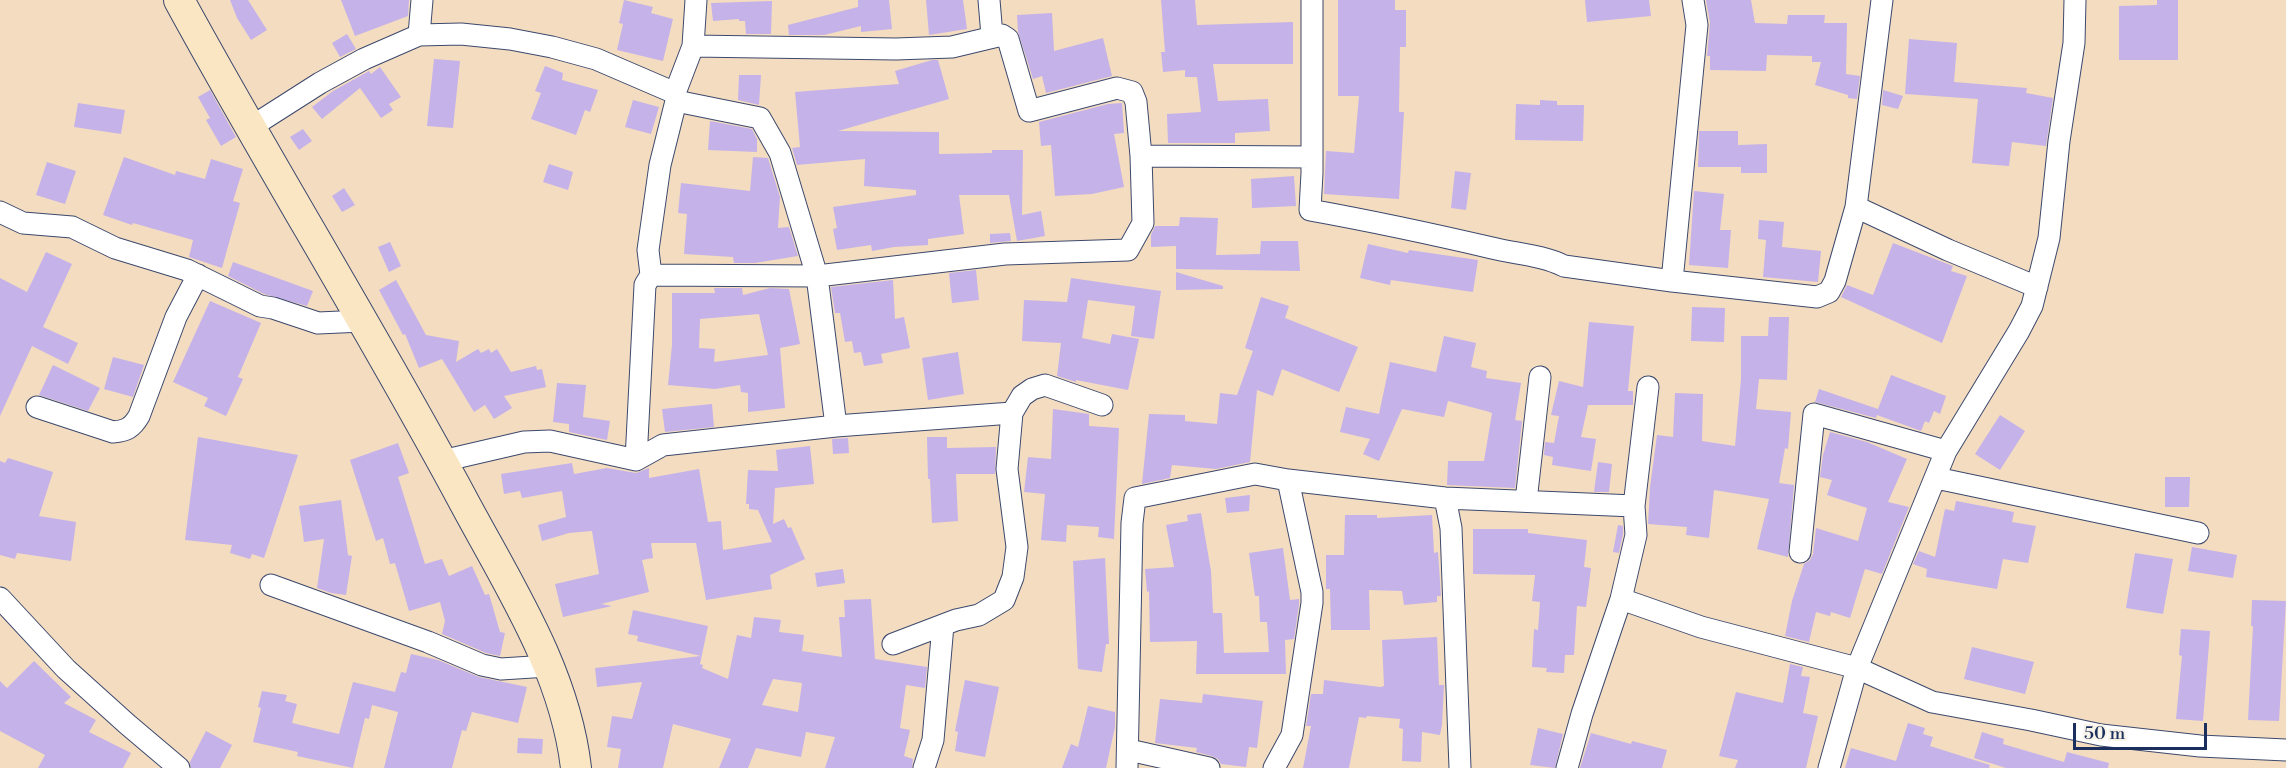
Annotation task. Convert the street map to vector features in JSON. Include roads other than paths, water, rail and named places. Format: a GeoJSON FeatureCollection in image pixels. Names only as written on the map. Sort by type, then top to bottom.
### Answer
{"type":"FeatureCollection","features":[{"type":"Feature","properties":{"kind":"main road"},"geometry":{"type":"LineString","coordinates":[[179,0],[442,461],[530,624],[562,704],[576,768]]}},
{"type":"Feature","properties":{"kind":"street"},"geometry":{"type":"LineString","coordinates":[[419,35],[423,0]]}},
{"type":"Feature","properties":{"kind":"street"},"geometry":{"type":"LineString","coordinates":[[636,460],[645,285],[651,274],[648,250],[660,165],[676,97],[693,46],[696,0]]}},
{"type":"Feature","properties":{"kind":"street"},"geometry":{"type":"LineString","coordinates":[[989,0],[992,36]]}},
{"type":"Feature","properties":{"kind":"street"},"geometry":{"type":"LineString","coordinates":[[1312,0],[1310,210],[1432,233],[1518,254],[1549,259],[1564,266],[1817,297],[1829,292],[1835,281],[1857,207],[1882,0]]}},
{"type":"Feature","properties":{"kind":"street"},"geometry":{"type":"LineString","coordinates":[[1672,281],[1697,25],[1693,0]]}},
{"type":"Feature","properties":{"kind":"street"},"geometry":{"type":"LineString","coordinates":[[1829,768],[1857,668],[1946,451],[2032,306],[2049,238],[2057,150],[2074,43],[2076,0]]}},
{"type":"Feature","properties":{"kind":"street"},"geometry":{"type":"LineString","coordinates":[[251,127],[364,59],[419,35],[461,34],[510,39],[596,59],[676,97],[760,117],[780,153],[817,276],[836,426]]}},
{"type":"Feature","properties":{"kind":"street"},"geometry":{"type":"LineString","coordinates":[[651,274],[817,276],[1005,254],[1128,250],[1143,223],[1141,156],[1136,102],[1131,92],[1117,88],[1029,111],[1008,39],[1002,35],[952,47],[693,46]]}},
{"type":"Feature","properties":{"kind":"street"},"geometry":{"type":"LineString","coordinates":[[1141,156],[1312,157]]}},
{"type":"Feature","properties":{"kind":"street"},"geometry":{"type":"LineString","coordinates":[[1857,207],[1948,250],[2037,287]]}},
{"type":"Feature","properties":{"kind":"street"},"geometry":{"type":"LineString","coordinates":[[0,212],[23,223],[72,227],[115,248],[198,275],[260,306],[318,323],[363,321]]}},
{"type":"Feature","properties":{"kind":"street"},"geometry":{"type":"LineString","coordinates":[[36,407],[113,432],[123,431],[132,426],[139,416],[177,317],[198,275]]}},
{"type":"Feature","properties":{"kind":"street"},"geometry":{"type":"LineString","coordinates":[[1526,501],[1540,377]]}},
{"type":"Feature","properties":{"kind":"street"},"geometry":{"type":"LineString","coordinates":[[893,644],[943,625],[979,615],[1004,600],[1013,578],[1017,547],[1007,469],[1012,413],[1022,396],[1032,389],[1045,385],[1102,405]]}},
{"type":"Feature","properties":{"kind":"street"},"geometry":{"type":"LineString","coordinates":[[1567,768],[1582,714],[1621,599],[1636,535],[1634,506],[1648,387]]}},
{"type":"Feature","properties":{"kind":"street"},"geometry":{"type":"LineString","coordinates":[[442,461],[524,442],[550,441],[636,460],[663,445],[836,426],[1012,413]]}},
{"type":"Feature","properties":{"kind":"street"},"geometry":{"type":"LineString","coordinates":[[1800,552],[1814,414],[1946,451]]}},
{"type":"Feature","properties":{"kind":"street"},"geometry":{"type":"LineString","coordinates":[[1209,768],[1128,759],[1132,523],[1135,498],[1255,474],[1288,480],[1445,498],[1634,506]]}},
{"type":"Feature","properties":{"kind":"street"},"geometry":{"type":"LineString","coordinates":[[1936,478],[2198,533]]}},
{"type":"Feature","properties":{"kind":"street"},"geometry":{"type":"LineString","coordinates":[[1274,768],[1292,735],[1312,603],[1312,592],[1288,480]]}},
{"type":"Feature","properties":{"kind":"street"},"geometry":{"type":"LineString","coordinates":[[1445,498],[1451,528],[1460,768]]}},
{"type":"Feature","properties":{"kind":"street"},"geometry":{"type":"LineString","coordinates":[[271,585],[428,642],[482,665],[501,669],[548,666]]}},
{"type":"Feature","properties":{"kind":"street"},"geometry":{"type":"LineString","coordinates":[[0,598],[66,669],[179,768]]}},
{"type":"Feature","properties":{"kind":"street"},"geometry":{"type":"LineString","coordinates":[[1621,599],[1701,627],[1857,668],[1932,702],[2101,735],[2200,746],[2286,750]]}},
{"type":"Feature","properties":{"kind":"street"},"geometry":{"type":"LineString","coordinates":[[924,768],[933,740],[943,625]]}}]}
